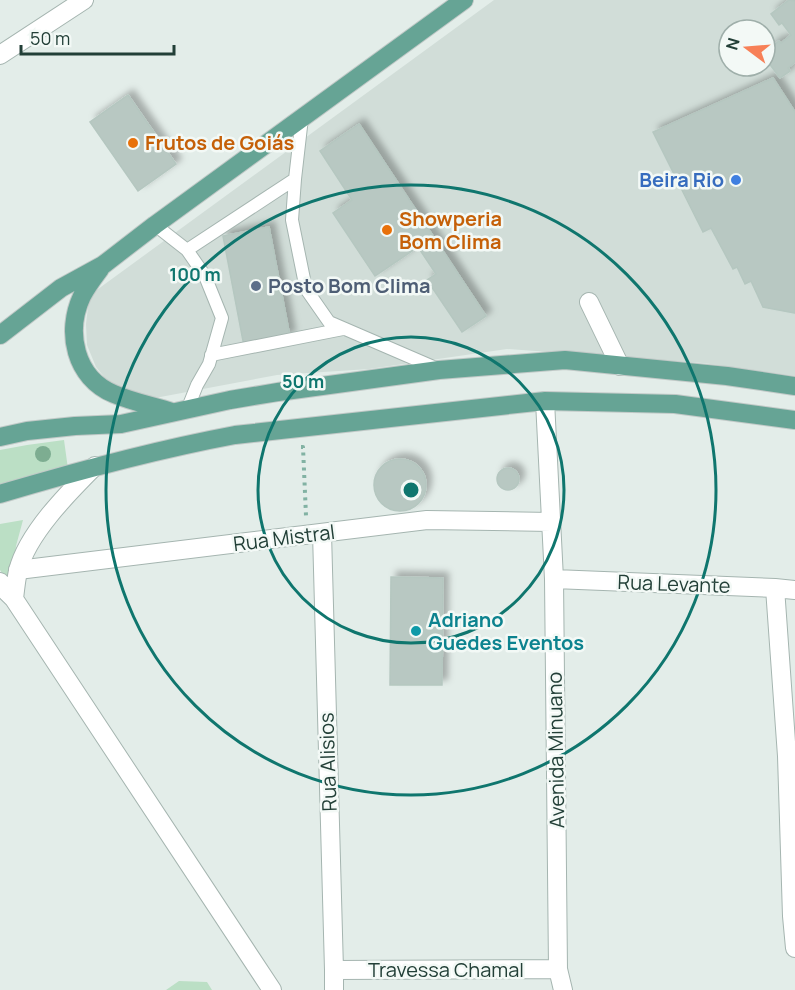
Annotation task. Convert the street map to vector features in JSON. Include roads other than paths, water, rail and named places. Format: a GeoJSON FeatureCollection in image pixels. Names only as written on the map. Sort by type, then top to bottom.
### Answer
{"type":"FeatureCollection","features":[{"type":"Feature","properties":{"kind":"main road"},"geometry":{"type":"LineString","coordinates":[[0,335],[61,288],[102,265],[464,0]]}},
{"type":"Feature","properties":{"kind":"main road"},"geometry":{"type":"LineString","coordinates":[[102,265],[82,296],[75,318],[74,335],[77,354],[84,371],[99,386],[113,394],[181,411]]}},
{"type":"Feature","properties":{"kind":"main road"},"geometry":{"type":"LineString","coordinates":[[0,437],[27,431],[122,424],[230,400],[439,370],[565,360],[727,376],[795,386]]}},
{"type":"Feature","properties":{"kind":"main road"},"geometry":{"type":"LineString","coordinates":[[0,494],[95,466],[235,435],[545,401],[675,404],[795,420]]}},
{"type":"Feature","properties":{"kind":"street"},"geometry":{"type":"LineString","coordinates":[[0,55],[84,0]]}},
{"type":"Feature","properties":{"kind":"street"},"geometry":{"type":"LineString","coordinates":[[589,302],[620,366]]}},
{"type":"Feature","properties":{"kind":"street","name":"Avenida Minuano"},"geometry":{"type":"LineString","coordinates":[[545,401],[554,579],[558,969],[563,990]]}},
{"type":"Feature","properties":{"kind":"street"},"geometry":{"type":"LineString","coordinates":[[14,599],[18,570],[31,543],[45,521],[95,466]]}},
{"type":"Feature","properties":{"kind":"street","name":"Rua Mistral"},"geometry":{"type":"LineString","coordinates":[[18,570],[427,520],[551,522]]}},
{"type":"Feature","properties":{"kind":"street","name":"Rua Alisios"},"geometry":{"type":"LineString","coordinates":[[315,534],[334,990]]}},
{"type":"Feature","properties":{"kind":"street","name":"Rua Levante"},"geometry":{"type":"LineString","coordinates":[[554,579],[795,590]]}},
{"type":"Feature","properties":{"kind":"street"},"geometry":{"type":"LineString","coordinates":[[0,582],[14,599],[272,990]]}},
{"type":"Feature","properties":{"kind":"street"},"geometry":{"type":"LineString","coordinates":[[775,588],[791,763],[792,916],[795,948]]}},
{"type":"Feature","properties":{"kind":"street","name":"Travessa Chamal"},"geometry":{"type":"LineString","coordinates":[[334,970],[558,969]]}},
{"type":"Feature","properties":{"kind":"lane"},"geometry":{"type":"LineString","coordinates":[[302,118],[292,220],[306,289],[329,322],[439,370]]}},
{"type":"Feature","properties":{"kind":"lane"},"geometry":{"type":"LineString","coordinates":[[187,250],[295,179]]}},
{"type":"Feature","properties":{"kind":"lane"},"geometry":{"type":"LineString","coordinates":[[155,225],[187,250],[205,276],[222,318],[209,364],[181,411]]}},
{"type":"Feature","properties":{"kind":"lane"},"geometry":{"type":"LineString","coordinates":[[211,355],[344,329]]}},
{"type":"Feature","properties":{"kind":"place","name":"Frutos de Goiás"},"geometry":{"type":"Point","coordinates":[133,143]}},
{"type":"Feature","properties":{"kind":"place","name":"Beira Rio"},"geometry":{"type":"Point","coordinates":[736,180]}},
{"type":"Feature","properties":{"kind":"place","name":"Showperia Bom Clima"},"geometry":{"type":"Point","coordinates":[387,230]}},
{"type":"Feature","properties":{"kind":"place","name":"Posto Bom Clima"},"geometry":{"type":"Point","coordinates":[256,286]}},
{"type":"Feature","properties":{"kind":"place","name":"Adriano Guedes Eventos"},"geometry":{"type":"Point","coordinates":[416,631]}}]}
